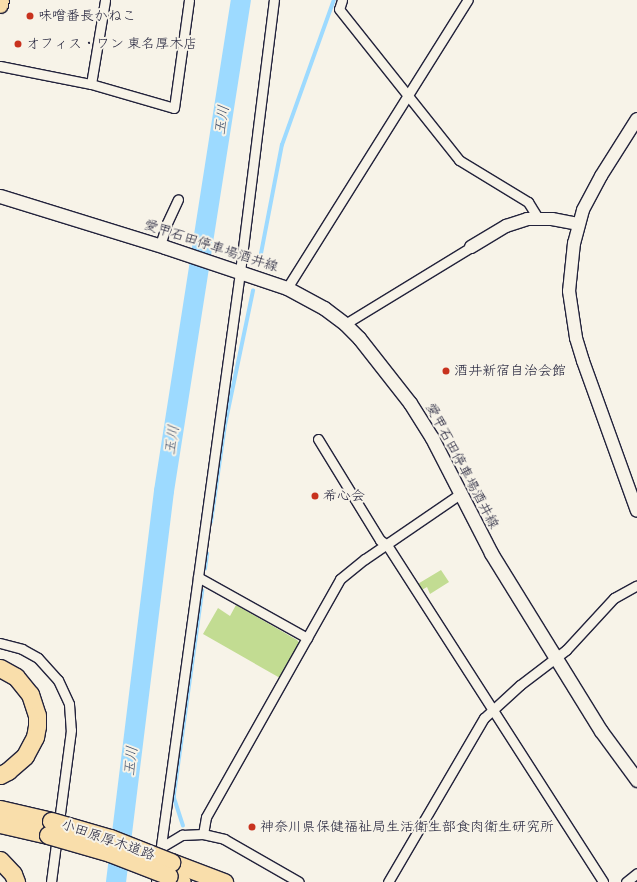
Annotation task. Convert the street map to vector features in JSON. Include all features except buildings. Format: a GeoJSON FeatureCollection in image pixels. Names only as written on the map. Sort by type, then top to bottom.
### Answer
{"type":"FeatureCollection","features":[{"type":"Feature","properties":{"kind":"highway"},"geometry":{"type":"LineString","coordinates":[[0,5],[1,0]]}},
{"type":"Feature","properties":{"kind":"highway"},"geometry":{"type":"LineString","coordinates":[[0,668],[16,677],[30,694],[37,715],[37,726],[33,742],[25,756],[8,771],[0,774]]}},
{"type":"Feature","properties":{"kind":"highway","name":"小田原厚木道路"},"geometry":{"type":"LineString","coordinates":[[0,809],[110,853],[170,875],[213,882]]}},
{"type":"Feature","properties":{"kind":"highway","name":"小田原厚木道路"},"geometry":{"type":"LineString","coordinates":[[0,824],[49,828]]}},
{"type":"Feature","properties":{"kind":"highway"},"geometry":{"type":"LineString","coordinates":[[0,860],[13,874],[16,882]]}},
{"type":"Feature","properties":{"kind":"highway"},"geometry":{"type":"LineString","coordinates":[[170,875],[224,882]]}},
{"type":"Feature","properties":{"kind":"main road","name":"愛甲石田停車場酒井線"},"geometry":{"type":"LineString","coordinates":[[0,196],[163,246],[288,288],[324,308],[345,324],[359,338],[410,404],[432,438],[490,553],[554,658],[601,731],[637,780]]}},
{"type":"Feature","properties":{"kind":"street"},"geometry":{"type":"LineString","coordinates":[[91,84],[105,0]]}},
{"type":"Feature","properties":{"kind":"street"},"geometry":{"type":"LineString","coordinates":[[0,66],[91,84],[174,108],[189,0]]}},
{"type":"Feature","properties":{"kind":"street"},"geometry":{"type":"LineString","coordinates":[[170,875],[160,848],[240,272],[274,0]]}},
{"type":"Feature","properties":{"kind":"street"},"geometry":{"type":"LineString","coordinates":[[342,0],[339,9],[459,160],[528,202],[538,218]]}},
{"type":"Feature","properties":{"kind":"street"},"geometry":{"type":"LineString","coordinates":[[288,288],[468,0]]}},
{"type":"Feature","properties":{"kind":"street"},"geometry":{"type":"LineString","coordinates":[[637,120],[601,176],[578,224],[572,256],[569,291],[576,338],[637,510]]}},
{"type":"Feature","properties":{"kind":"street"},"geometry":{"type":"LineString","coordinates":[[163,246],[167,223],[178,199]]}},
{"type":"Feature","properties":{"kind":"street"},"geometry":{"type":"LineString","coordinates":[[345,324],[506,226],[527,219],[538,218],[578,224]]}},
{"type":"Feature","properties":{"kind":"street"},"geometry":{"type":"LineString","coordinates":[[318,439],[380,540],[387,545],[603,882]]}},
{"type":"Feature","properties":{"kind":"street"},"geometry":{"type":"LineString","coordinates":[[203,834],[206,817],[340,579],[460,494]]}},
{"type":"Feature","properties":{"kind":"street"},"geometry":{"type":"LineString","coordinates":[[198,577],[307,638]]}},
{"type":"Feature","properties":{"kind":"street"},"geometry":{"type":"LineString","coordinates":[[388,882],[478,726],[492,709],[554,658],[566,650],[614,598],[637,586]]}},
{"type":"Feature","properties":{"kind":"street"},"geometry":{"type":"LineString","coordinates":[[0,643],[22,649],[38,658],[58,680],[69,704],[71,730],[51,882]]}},
{"type":"Feature","properties":{"kind":"street"},"geometry":{"type":"LineString","coordinates":[[160,848],[182,835],[203,834],[224,839],[299,882]]}},
{"type":"Feature","properties":{"kind":"street"},"geometry":{"type":"LineString","coordinates":[[626,882],[637,873]]}},
{"type":"Feature","properties":{"kind":"green space"},"geometry":{"type":"Polygon","coordinates":[[[441,570],[449,582],[430,594],[427,587],[420,591],[416,585],[441,570]]]}},
{"type":"Feature","properties":{"kind":"green space"},"geometry":{"type":"Polygon","coordinates":[[[236,605],[297,640],[300,644],[280,678],[203,634],[218,608],[230,616],[236,605]]]}},
{"type":"Feature","properties":{"kind":"waterway","name":"玉川"},"geometry":{"type":"LineString","coordinates":[[116,882],[164,491],[241,0]]}},
{"type":"Feature","properties":{"kind":"waterway"},"geometry":{"type":"LineString","coordinates":[[259,264],[282,145],[334,0]]}},
{"type":"Feature","properties":{"kind":"waterway"},"geometry":{"type":"LineString","coordinates":[[211,522],[225,425],[253,291]]}},
{"type":"Feature","properties":{"kind":"waterway"},"geometry":{"type":"LineString","coordinates":[[205,569],[207,554]]}},
{"type":"Feature","properties":{"kind":"waterway"},"geometry":{"type":"LineString","coordinates":[[183,826],[174,799],[174,794],[202,591]]}},
{"type":"Feature","properties":{"kind":"place","name":"味噌番長かねこ"},"geometry":{"type":"Point","coordinates":[30,16]}},
{"type":"Feature","properties":{"kind":"place","name":"オフィス・ワン 東名厚木店"},"geometry":{"type":"Point","coordinates":[18,44]}},
{"type":"Feature","properties":{"kind":"place","name":"酒井新宿自治会館"},"geometry":{"type":"Point","coordinates":[446,371]}},
{"type":"Feature","properties":{"kind":"place","name":"希心会"},"geometry":{"type":"Point","coordinates":[315,496]}},
{"type":"Feature","properties":{"kind":"place","name":"神奈川県保健福祉局生活衛生部食肉衛生研究所"},"geometry":{"type":"Point","coordinates":[252,827]}}]}
